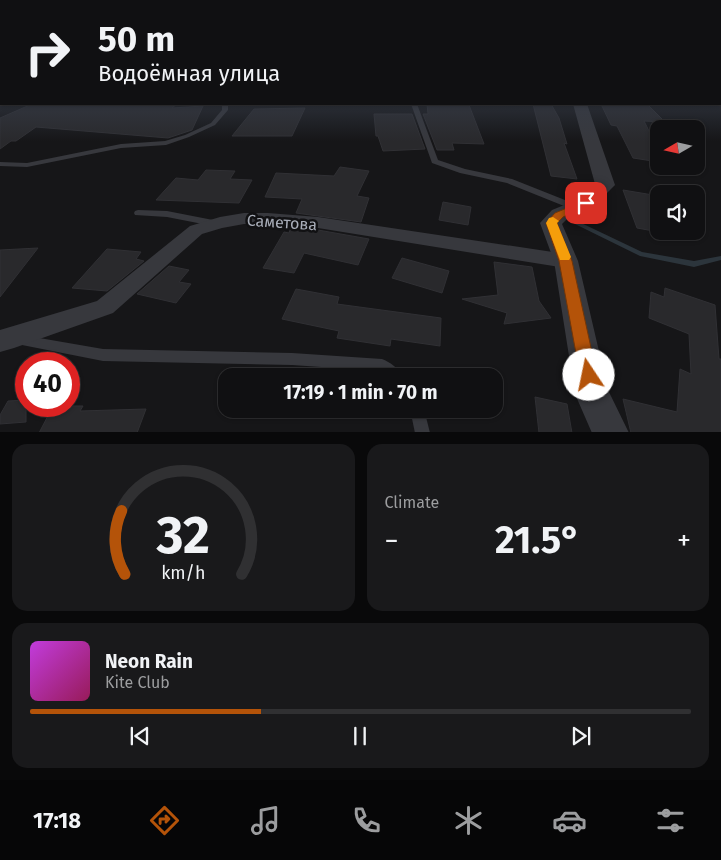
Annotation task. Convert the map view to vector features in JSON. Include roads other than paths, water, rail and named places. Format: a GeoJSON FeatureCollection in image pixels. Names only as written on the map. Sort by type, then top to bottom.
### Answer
{"type":"FeatureCollection","features":[{"type":"Feature","properties":{"kind":"street"},"geometry":{"type":"LineString","coordinates":[[580,105],[605,185],[586,203],[559,215],[551,223],[566,261],[592,394],[611,432]]}},
{"type":"Feature","properties":{"kind":"street","name":"Саметова"},"geometry":{"type":"LineString","coordinates":[[7,340],[105,307],[196,230],[213,223],[246,218],[295,220],[566,261]]}},
{"type":"Feature","properties":{"kind":"lane"},"geometry":{"type":"LineString","coordinates":[[0,164],[27,165],[121,146],[166,142],[186,136],[213,124],[225,110],[225,105]]}},
{"type":"Feature","properties":{"kind":"lane"},"geometry":{"type":"LineString","coordinates":[[414,105],[435,161],[463,171],[509,181],[577,208]]}},
{"type":"Feature","properties":{"kind":"lane"},"geometry":{"type":"LineString","coordinates":[[138,213],[167,214],[213,223]]}},
{"type":"Feature","properties":{"kind":"lane"},"geometry":{"type":"LineString","coordinates":[[7,340],[103,355],[292,359],[382,365],[386,368]]}},
{"type":"Feature","properties":{"kind":"lane"},"geometry":{"type":"LineString","coordinates":[[419,418],[423,432]]}},
{"type":"Feature","properties":{"kind":"waterway"},"geometry":{"type":"LineString","coordinates":[[577,223],[640,254],[694,264],[721,258]]}}]}
